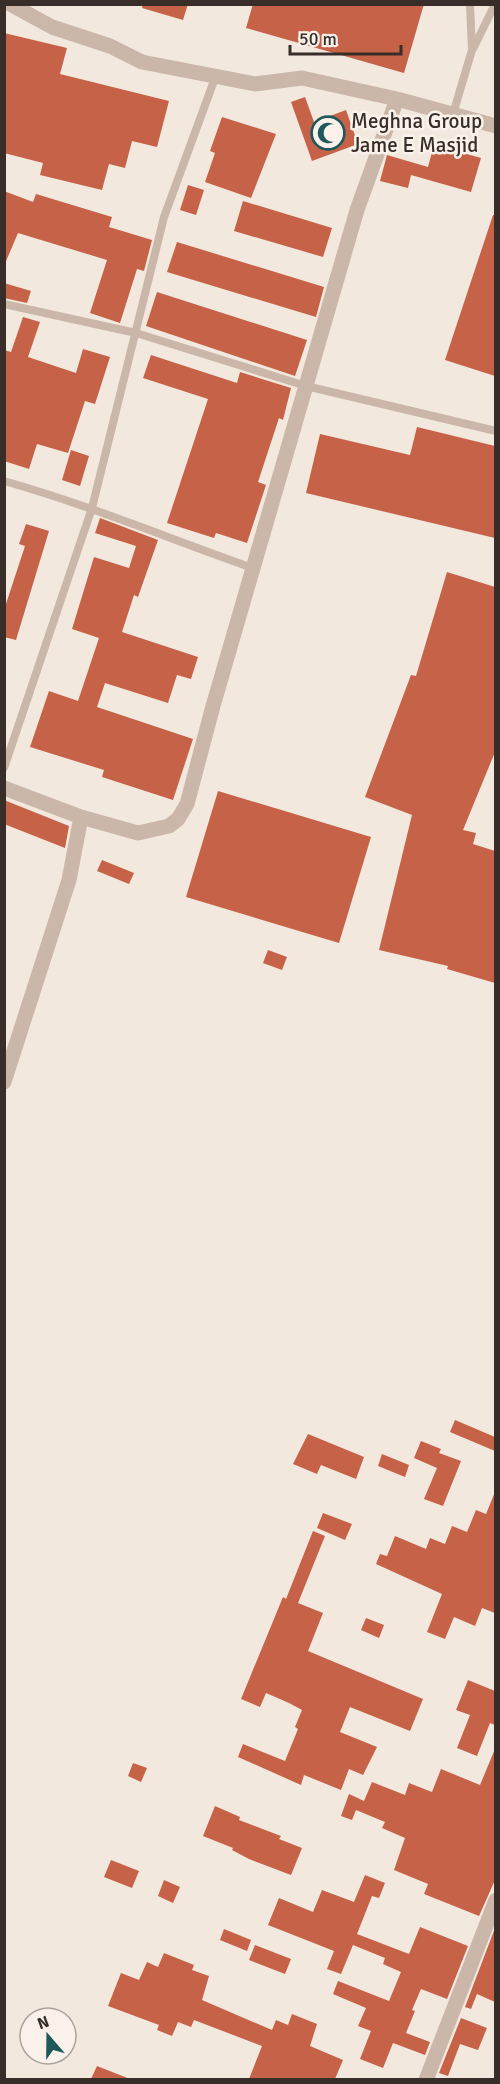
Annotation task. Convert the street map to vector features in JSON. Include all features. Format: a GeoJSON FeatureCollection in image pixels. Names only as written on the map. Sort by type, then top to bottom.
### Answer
{"type":"FeatureCollection","features":[{"type":"Feature","properties":{"kind":"street"},"geometry":{"type":"LineString","coordinates":[[10,4],[52,27],[110,46],[142,62],[255,84],[302,78],[397,99],[495,126]]}},
{"type":"Feature","properties":{"kind":"street"},"geometry":{"type":"LineString","coordinates":[[4,788],[81,817],[138,833],[169,826],[178,819],[187,804],[357,210],[397,99]]}},
{"type":"Feature","properties":{"kind":"street"},"geometry":{"type":"LineString","coordinates":[[4,1082],[69,880],[81,817]]}},
{"type":"Feature","properties":{"kind":"street"},"geometry":{"type":"LineString","coordinates":[[426,2079],[495,1900]]}},
{"type":"Feature","properties":{"kind":"lane"},"geometry":{"type":"LineString","coordinates":[[470,4],[472,50]]}},
{"type":"Feature","properties":{"kind":"lane"},"geometry":{"type":"LineString","coordinates":[[453,114],[472,50],[495,4]]}},
{"type":"Feature","properties":{"kind":"lane"},"geometry":{"type":"LineString","coordinates":[[4,768],[92,508],[164,217],[215,78]]}},
{"type":"Feature","properties":{"kind":"lane"},"geometry":{"type":"LineString","coordinates":[[4,304],[136,333],[306,386],[495,431]]}},
{"type":"Feature","properties":{"kind":"lane"},"geometry":{"type":"LineString","coordinates":[[4,481],[92,508],[175,541],[253,568]]}},
{"type":"Feature","properties":{"kind":"building"},"geometry":{"type":"Polygon","coordinates":[[[143,4],[188,4],[183,20],[142,8],[143,4]]]}},
{"type":"Feature","properties":{"kind":"building"},"geometry":{"type":"Polygon","coordinates":[[[253,4],[424,4],[404,73],[246,28],[253,4]]]}},
{"type":"Feature","properties":{"kind":"building"},"geometry":{"type":"Polygon","coordinates":[[[4,33],[67,48],[60,74],[169,101],[157,147],[132,141],[125,168],[109,164],[102,190],[40,175],[43,163],[4,153],[4,33]]]}},
{"type":"Feature","properties":{"kind":"building","name":"Meghna Group Jame E Masjid"},"geometry":{"type":"Polygon","coordinates":[[[305,97],[314,122],[346,110],[358,144],[312,161],[291,102],[305,97]]]}},
{"type":"Feature","properties":{"kind":"building"},"geometry":{"type":"Polygon","coordinates":[[[222,117],[276,134],[251,198],[205,182],[215,153],[210,151],[222,117]]]}},
{"type":"Feature","properties":{"kind":"building"},"geometry":{"type":"Polygon","coordinates":[[[434,145],[481,158],[471,192],[411,175],[408,188],[380,181],[387,155],[428,167],[434,145]]]}},
{"type":"Feature","properties":{"kind":"building"},"geometry":{"type":"Polygon","coordinates":[[[188,185],[204,190],[196,215],[180,210],[188,185]]]}},
{"type":"Feature","properties":{"kind":"building"},"geometry":{"type":"Polygon","coordinates":[[[4,191],[33,202],[36,194],[112,217],[109,227],[152,240],[144,271],[137,269],[120,323],[90,313],[107,260],[18,233],[4,266],[4,191]]]}},
{"type":"Feature","properties":{"kind":"building"},"geometry":{"type":"Polygon","coordinates":[[[243,201],[332,228],[323,257],[234,231],[243,201]]]}},
{"type":"Feature","properties":{"kind":"building"},"geometry":{"type":"Polygon","coordinates":[[[493,215],[495,215],[495,376],[445,360],[493,215]]]}},
{"type":"Feature","properties":{"kind":"building"},"geometry":{"type":"Polygon","coordinates":[[[177,242],[324,287],[316,317],[167,272],[177,242]]]}},
{"type":"Feature","properties":{"kind":"building"},"geometry":{"type":"Polygon","coordinates":[[[4,283],[31,291],[27,303],[4,298],[4,283]]]}},
{"type":"Feature","properties":{"kind":"building"},"geometry":{"type":"Polygon","coordinates":[[[157,292],[307,340],[295,376],[146,326],[157,292]]]}},
{"type":"Feature","properties":{"kind":"building"},"geometry":{"type":"Polygon","coordinates":[[[23,317],[40,322],[28,357],[76,373],[83,349],[110,357],[95,404],[85,401],[68,453],[37,444],[29,469],[4,461],[4,350],[11,352],[23,317]]]}},
{"type":"Feature","properties":{"kind":"building"},"geometry":{"type":"Polygon","coordinates":[[[151,355],[237,383],[240,372],[291,388],[283,420],[279,418],[258,482],[266,485],[247,543],[216,533],[214,538],[167,523],[208,399],[143,378],[151,355]]]}},
{"type":"Feature","properties":{"kind":"building"},"geometry":{"type":"Polygon","coordinates":[[[417,427],[495,446],[495,538],[306,493],[320,434],[410,455],[417,427]]]}},
{"type":"Feature","properties":{"kind":"building"},"geometry":{"type":"Polygon","coordinates":[[[71,450],[89,456],[80,486],[62,480],[71,450]]]}},
{"type":"Feature","properties":{"kind":"building"},"geometry":{"type":"Polygon","coordinates":[[[100,518],[158,540],[138,597],[134,595],[122,632],[198,657],[191,679],[177,675],[168,703],[105,683],[97,707],[193,739],[173,800],[102,777],[104,770],[30,747],[49,691],[78,701],[99,638],[72,629],[94,557],[129,568],[136,546],[95,533],[100,518]]]}},
{"type":"Feature","properties":{"kind":"building"},"geometry":{"type":"Polygon","coordinates":[[[26,524],[49,531],[16,640],[4,637],[4,610],[25,546],[19,544],[26,524]]]}},
{"type":"Feature","properties":{"kind":"building"},"geometry":{"type":"Polygon","coordinates":[[[447,572],[495,587],[495,752],[463,830],[476,833],[473,844],[495,851],[495,983],[447,969],[448,966],[379,950],[412,815],[365,797],[411,675],[416,676],[447,572]]]}},
{"type":"Feature","properties":{"kind":"building"},"geometry":{"type":"Polygon","coordinates":[[[218,791],[371,837],[339,943],[186,897],[218,791]]]}},
{"type":"Feature","properties":{"kind":"building"},"geometry":{"type":"Polygon","coordinates":[[[4,800],[69,826],[65,848],[4,824],[4,800]]]}},
{"type":"Feature","properties":{"kind":"building"},"geometry":{"type":"Polygon","coordinates":[[[102,860],[134,873],[129,884],[97,871],[102,860]]]}},
{"type":"Feature","properties":{"kind":"building"},"geometry":{"type":"Polygon","coordinates":[[[268,950],[287,957],[282,970],[263,963],[268,950]]]}},
{"type":"Feature","properties":{"kind":"building"},"geometry":{"type":"Polygon","coordinates":[[[455,1420],[495,1437],[495,1451],[450,1432],[455,1420]]]}},
{"type":"Feature","properties":{"kind":"building"},"geometry":{"type":"Polygon","coordinates":[[[308,1434],[364,1457],[356,1479],[321,1465],[317,1474],[293,1464],[308,1434]]]}},
{"type":"Feature","properties":{"kind":"building"},"geometry":{"type":"Polygon","coordinates":[[[421,1441],[441,1449],[439,1453],[461,1461],[443,1506],[424,1499],[437,1468],[414,1458],[421,1441]]]}},
{"type":"Feature","properties":{"kind":"building"},"geometry":{"type":"Polygon","coordinates":[[[382,1454],[409,1465],[405,1477],[378,1466],[382,1454]]]}},
{"type":"Feature","properties":{"kind":"building"},"geometry":{"type":"Polygon","coordinates":[[[495,1492],[495,1613],[482,1608],[475,1626],[454,1617],[445,1639],[427,1632],[442,1594],[376,1564],[380,1554],[387,1556],[395,1536],[426,1549],[430,1538],[445,1544],[452,1526],[467,1532],[476,1510],[486,1514],[495,1492]]]}},
{"type":"Feature","properties":{"kind":"building"},"geometry":{"type":"Polygon","coordinates":[[[323,1513],[352,1524],[345,1540],[317,1528],[323,1513]]]}},
{"type":"Feature","properties":{"kind":"building"},"geometry":{"type":"Polygon","coordinates":[[[313,1531],[325,1536],[298,1603],[323,1613],[308,1651],[423,1699],[410,1731],[350,1707],[340,1732],[377,1747],[363,1775],[349,1769],[341,1790],[304,1775],[301,1785],[238,1757],[243,1744],[285,1761],[298,1729],[295,1727],[302,1710],[289,1703],[266,1693],[260,1707],[241,1699],[283,1597],[286,1599],[313,1531]]]}},
{"type":"Feature","properties":{"kind":"building"},"geometry":{"type":"Polygon","coordinates":[[[366,1618],[384,1625],[379,1638],[361,1630],[366,1618]]]}},
{"type":"Feature","properties":{"kind":"building"},"geometry":{"type":"Polygon","coordinates":[[[468,1680],[495,1691],[495,1725],[490,1723],[477,1756],[457,1748],[470,1715],[456,1710],[468,1680]]]}},
{"type":"Feature","properties":{"kind":"building"},"geometry":{"type":"Polygon","coordinates":[[[495,1749],[495,1880],[479,1916],[424,1894],[428,1884],[394,1870],[405,1838],[382,1828],[385,1822],[356,1810],[352,1820],[341,1816],[349,1794],[364,1801],[372,1782],[405,1795],[409,1783],[432,1792],[441,1769],[480,1785],[495,1749]]]}},
{"type":"Feature","properties":{"kind":"building"},"geometry":{"type":"Polygon","coordinates":[[[133,1763],[147,1768],[141,1782],[128,1776],[133,1763]]]}},
{"type":"Feature","properties":{"kind":"building"},"geometry":{"type":"Polygon","coordinates":[[[215,1806],[240,1817],[239,1820],[281,1836],[279,1839],[302,1848],[291,1875],[249,1859],[232,1850],[233,1848],[203,1836],[215,1806]]]}},
{"type":"Feature","properties":{"kind":"building"},"geometry":{"type":"Polygon","coordinates":[[[111,1860],[139,1871],[132,1888],[104,1877],[111,1860]]]}},
{"type":"Feature","properties":{"kind":"building"},"geometry":{"type":"Polygon","coordinates":[[[365,1875],[385,1883],[379,1898],[372,1896],[357,1934],[409,1954],[420,1927],[468,1946],[447,1999],[421,1989],[412,2010],[415,2011],[406,2033],[430,2042],[425,2055],[393,2043],[383,2068],[360,2059],[371,2031],[358,2026],[366,2008],[333,1994],[338,1981],[389,2001],[401,1972],[383,1964],[385,1958],[353,1945],[341,1974],[327,1969],[334,1951],[268,1925],[279,1898],[313,1912],[322,1890],[354,1902],[365,1875]]]}},
{"type":"Feature","properties":{"kind":"building"},"geometry":{"type":"Polygon","coordinates":[[[164,1880],[180,1887],[173,1903],[158,1896],[164,1880]]]}},
{"type":"Feature","properties":{"kind":"building"},"geometry":{"type":"Polygon","coordinates":[[[495,1928],[495,2002],[477,1994],[471,2009],[465,2007],[495,1928]]]}},
{"type":"Feature","properties":{"kind":"building"},"geometry":{"type":"Polygon","coordinates":[[[224,1929],[251,1940],[247,1951],[220,1940],[224,1929]]]}},
{"type":"Feature","properties":{"kind":"building"},"geometry":{"type":"Polygon","coordinates":[[[255,1945],[291,1959],[285,1974],[249,1960],[255,1945]]]}},
{"type":"Feature","properties":{"kind":"building"},"geometry":{"type":"Polygon","coordinates":[[[164,1953],[194,1965],[192,1970],[209,1976],[202,2000],[272,2030],[276,2020],[288,2025],[292,2014],[317,2024],[310,2046],[343,2060],[335,2079],[249,2079],[262,2046],[194,2020],[191,2027],[178,2022],[172,2036],[157,2030],[159,2025],[108,2006],[121,1973],[139,1980],[147,1962],[158,1967],[164,1953]]]}},
{"type":"Feature","properties":{"kind":"building"},"geometry":{"type":"Polygon","coordinates":[[[461,2018],[487,2028],[478,2050],[460,2044],[448,2076],[439,2073],[461,2018]]]}},
{"type":"Feature","properties":{"kind":"building"},"geometry":{"type":"Polygon","coordinates":[[[97,2066],[130,2079],[91,2079],[97,2066]]]}},
{"type":"Feature","properties":{"kind":"place","name":"Meghna Group Jame E Masjid"},"geometry":{"type":"Point","coordinates":[328,133]}}]}
